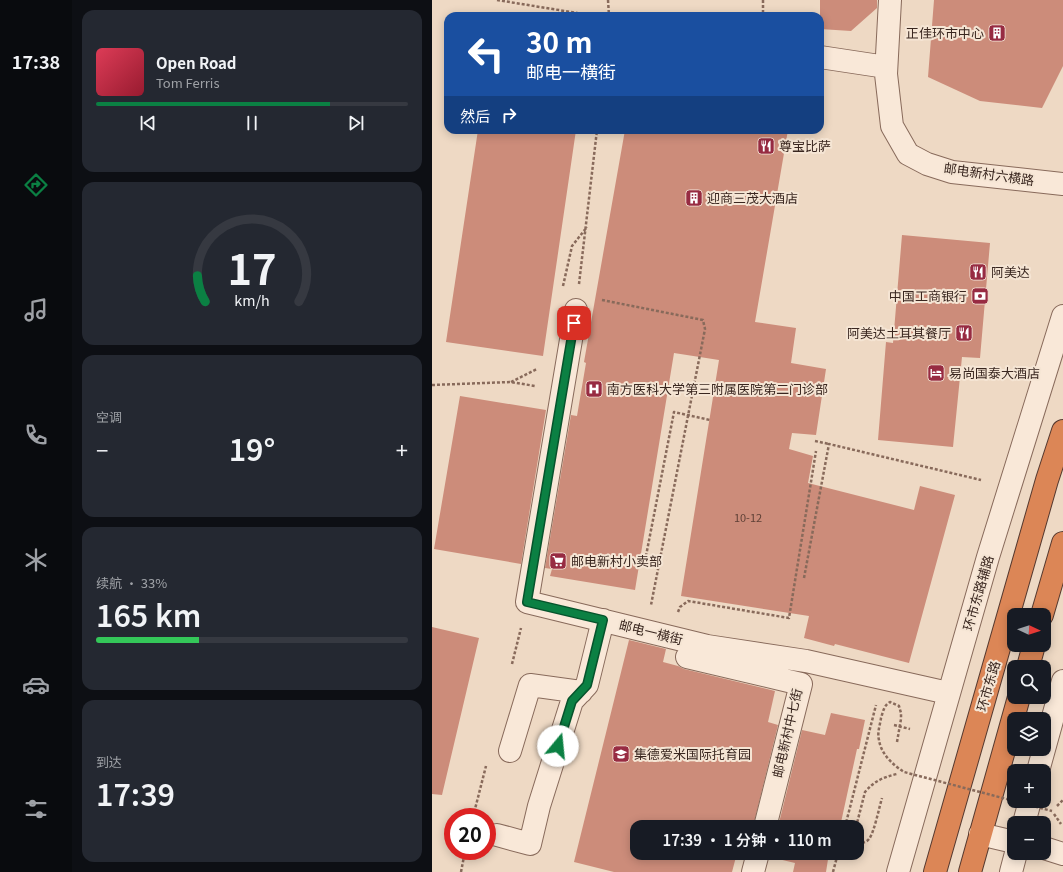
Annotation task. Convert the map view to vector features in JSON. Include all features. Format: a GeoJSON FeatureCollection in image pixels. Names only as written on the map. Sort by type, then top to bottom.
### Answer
{"type":"FeatureCollection","features":[{"type":"Feature","properties":{"kind":"highway","name":"环市东路"},"geometry":{"type":"LineString","coordinates":[[935,872],[1047,480],[1063,431]]}},
{"type":"Feature","properties":{"kind":"highway"},"geometry":{"type":"LineString","coordinates":[[1044,608],[1063,543]]}},
{"type":"Feature","properties":{"kind":"highway"},"geometry":{"type":"LineString","coordinates":[[970,872],[1017,704]]}},
{"type":"Feature","properties":{"kind":"street","name":"邮电新村六横路"},"geometry":{"type":"LineString","coordinates":[[890,0],[886,74],[892,126],[908,154],[927,164],[952,172],[1063,184]]}},
{"type":"Feature","properties":{"kind":"street"},"geometry":{"type":"LineString","coordinates":[[824,58],[886,67]]}},
{"type":"Feature","properties":{"kind":"street","name":"邮电一横街"},"geometry":{"type":"LineString","coordinates":[[576,310],[527,602],[707,646],[806,662],[948,694]]}},
{"type":"Feature","properties":{"kind":"street","name":"环市东路辅路"},"geometry":{"type":"LineString","coordinates":[[898,872],[1002,510],[1063,316]]}},
{"type":"Feature","properties":{"kind":"street"},"geometry":{"type":"LineString","coordinates":[[497,835],[530,844],[572,701],[587,685],[603,620]]}},
{"type":"Feature","properties":{"kind":"street","name":"邮电新村中七街"},"geometry":{"type":"LineString","coordinates":[[668,637],[686,656],[801,684],[767,820]]}},
{"type":"Feature","properties":{"kind":"street"},"geometry":{"type":"LineString","coordinates":[[1040,764],[1063,681]]}},
{"type":"Feature","properties":{"kind":"street"},"geometry":{"type":"LineString","coordinates":[[510,751],[530,685],[581,692]]}},
{"type":"Feature","properties":{"kind":"street"},"geometry":{"type":"LineString","coordinates":[[980,834],[1007,840]]}},
{"type":"Feature","properties":{"kind":"street"},"geometry":{"type":"LineString","coordinates":[[1051,850],[1063,854]]}},
{"type":"Feature","properties":{"kind":"street"},"geometry":{"type":"LineString","coordinates":[[753,872],[756,860]]}},
{"type":"Feature","properties":{"kind":"street"},"geometry":{"type":"LineString","coordinates":[[1011,872],[1014,860]]}},
{"type":"Feature","properties":{"kind":"path"},"geometry":{"type":"LineString","coordinates":[[497,0],[571,12]]}},
{"type":"Feature","properties":{"kind":"path"},"geometry":{"type":"LineString","coordinates":[[608,0],[609,12]]}},
{"type":"Feature","properties":{"kind":"path"},"geometry":{"type":"LineString","coordinates":[[763,0],[763,12]]}},
{"type":"Feature","properties":{"kind":"path"},"geometry":{"type":"LineString","coordinates":[[580,279],[598,134]]}},
{"type":"Feature","properties":{"kind":"path"},"geometry":{"type":"LineString","coordinates":[[597,300],[703,320],[705,329],[646,631]]}},
{"type":"Feature","properties":{"kind":"path"},"geometry":{"type":"LineString","coordinates":[[432,385],[511,382]]}},
{"type":"Feature","properties":{"kind":"path"},"geometry":{"type":"LineString","coordinates":[[645,561],[674,412],[710,420]]}},
{"type":"Feature","properties":{"kind":"path"},"geometry":{"type":"LineString","coordinates":[[815,441],[981,480]]}},
{"type":"Feature","properties":{"kind":"path"},"geometry":{"type":"LineString","coordinates":[[804,578],[829,444]]}},
{"type":"Feature","properties":{"kind":"path"},"geometry":{"type":"LineString","coordinates":[[668,637],[680,607],[688,601],[789,618],[816,451]]}},
{"type":"Feature","properties":{"kind":"path"},"geometry":{"type":"LineString","coordinates":[[897,742],[901,713],[899,706],[890,702],[882,712],[878,739],[887,758],[894,766],[904,772],[1052,811],[1063,827]]}},
{"type":"Feature","properties":{"kind":"path"},"geometry":{"type":"LineString","coordinates":[[847,820],[877,705],[869,703]]}},
{"type":"Feature","properties":{"kind":"path"},"geometry":{"type":"LineString","coordinates":[[894,725],[913,730]]}},
{"type":"Feature","properties":{"kind":"path"},"geometry":{"type":"LineString","coordinates":[[858,820],[865,792],[869,787],[879,780],[904,772]]}},
{"type":"Feature","properties":{"kind":"path"},"geometry":{"type":"LineString","coordinates":[[864,842],[869,840],[872,834],[882,798]]}},
{"type":"Feature","properties":{"kind":"path"},"geometry":{"type":"LineString","coordinates":[[461,872],[463,860]]}},
{"type":"Feature","properties":{"kind":"path"},"geometry":{"type":"LineString","coordinates":[[833,872],[836,860]]}},
{"type":"Feature","properties":{"kind":"building"},"geometry":{"type":"Polygon","coordinates":[[[820,0],[877,0],[877,8],[851,31],[824,29],[824,12],[820,12],[820,0]]]}},
{"type":"Feature","properties":{"kind":"building","name":"正佳环市中心"},"geometry":{"type":"Polygon","coordinates":[[[934,0],[1063,0],[1063,66],[1042,108],[980,101],[928,77],[934,0]]]}},
{"type":"Feature","properties":{"kind":"building"},"geometry":{"type":"Polygon","coordinates":[[[477,134],[575,134],[543,356],[446,342],[477,134]]]}},
{"type":"Feature","properties":{"kind":"building"},"geometry":{"type":"Polygon","coordinates":[[[624,134],[787,134],[755,322],[796,328],[791,363],[826,369],[816,435],[792,433],[789,449],[813,456],[808,483],[914,510],[920,486],[955,495],[909,663],[835,644],[834,646],[804,638],[809,616],[681,596],[719,360],[674,353],[635,590],[550,576],[552,569],[545,568],[571,415],[577,416],[586,363],[584,362],[624,134]]]}},
{"type":"Feature","properties":{"kind":"building","name":"易尚国泰大酒店"},"geometry":{"type":"Polygon","coordinates":[[[902,235],[990,243],[980,358],[962,357],[953,447],[878,440],[886,342],[893,343],[902,235]]]}},
{"type":"Feature","properties":{"kind":"building"},"geometry":{"type":"Polygon","coordinates":[[[460,396],[546,410],[521,564],[434,549],[460,396]]]}},
{"type":"Feature","properties":{"kind":"building"},"geometry":{"type":"Polygon","coordinates":[[[432,627],[479,638],[442,795],[432,794],[432,627]]]}},
{"type":"Feature","properties":{"kind":"building"},"geometry":{"type":"Polygon","coordinates":[[[629,640],[666,649],[663,662],[684,669],[775,691],[768,722],[778,725],[755,820],[630,820],[630,860],[735,860],[732,872],[614,872],[574,862],[629,640]]]}},
{"type":"Feature","properties":{"kind":"building"},"geometry":{"type":"Polygon","coordinates":[[[831,713],[865,720],[842,820],[780,820],[802,730],[825,735],[831,713]]]}},
{"type":"Feature","properties":{"kind":"building"},"geometry":{"type":"Polygon","coordinates":[[[782,860],[828,860],[826,872],[793,872],[795,863],[782,860]]]}},
{"type":"Feature","properties":{"kind":"place","name":"正佳环市中心"},"geometry":{"type":"Point","coordinates":[997,33]}},
{"type":"Feature","properties":{"kind":"place","name":"尊宝比萨"},"geometry":{"type":"Point","coordinates":[766,146]}},
{"type":"Feature","properties":{"kind":"place","name":"迎商三茂大酒店"},"geometry":{"type":"Point","coordinates":[694,198]}},
{"type":"Feature","properties":{"kind":"place","name":"阿美达"},"geometry":{"type":"Point","coordinates":[978,272]}},
{"type":"Feature","properties":{"kind":"place","name":"中国工商银行"},"geometry":{"type":"Point","coordinates":[980,296]}},
{"type":"Feature","properties":{"kind":"place","name":"阿美达土耳其餐厅"},"geometry":{"type":"Point","coordinates":[964,333]}},
{"type":"Feature","properties":{"kind":"place","name":"易尚国泰大酒店"},"geometry":{"type":"Point","coordinates":[936,373]}},
{"type":"Feature","properties":{"kind":"place","name":"南方医科大学第三附属医院第二门诊部"},"geometry":{"type":"Point","coordinates":[594,389]}},
{"type":"Feature","properties":{"kind":"place","name":"邮电新村小卖部"},"geometry":{"type":"Point","coordinates":[558,561]}},
{"type":"Feature","properties":{"kind":"place","name":"集德爱米国际托育园"},"geometry":{"type":"Point","coordinates":[621,754]}},
{"type":"Feature","properties":{"kind":"route"},"geometry":{"type":"LineString","coordinates":[[558,746],[572,701],[587,685],[603,620],[527,602],[574,323]]}}]}
